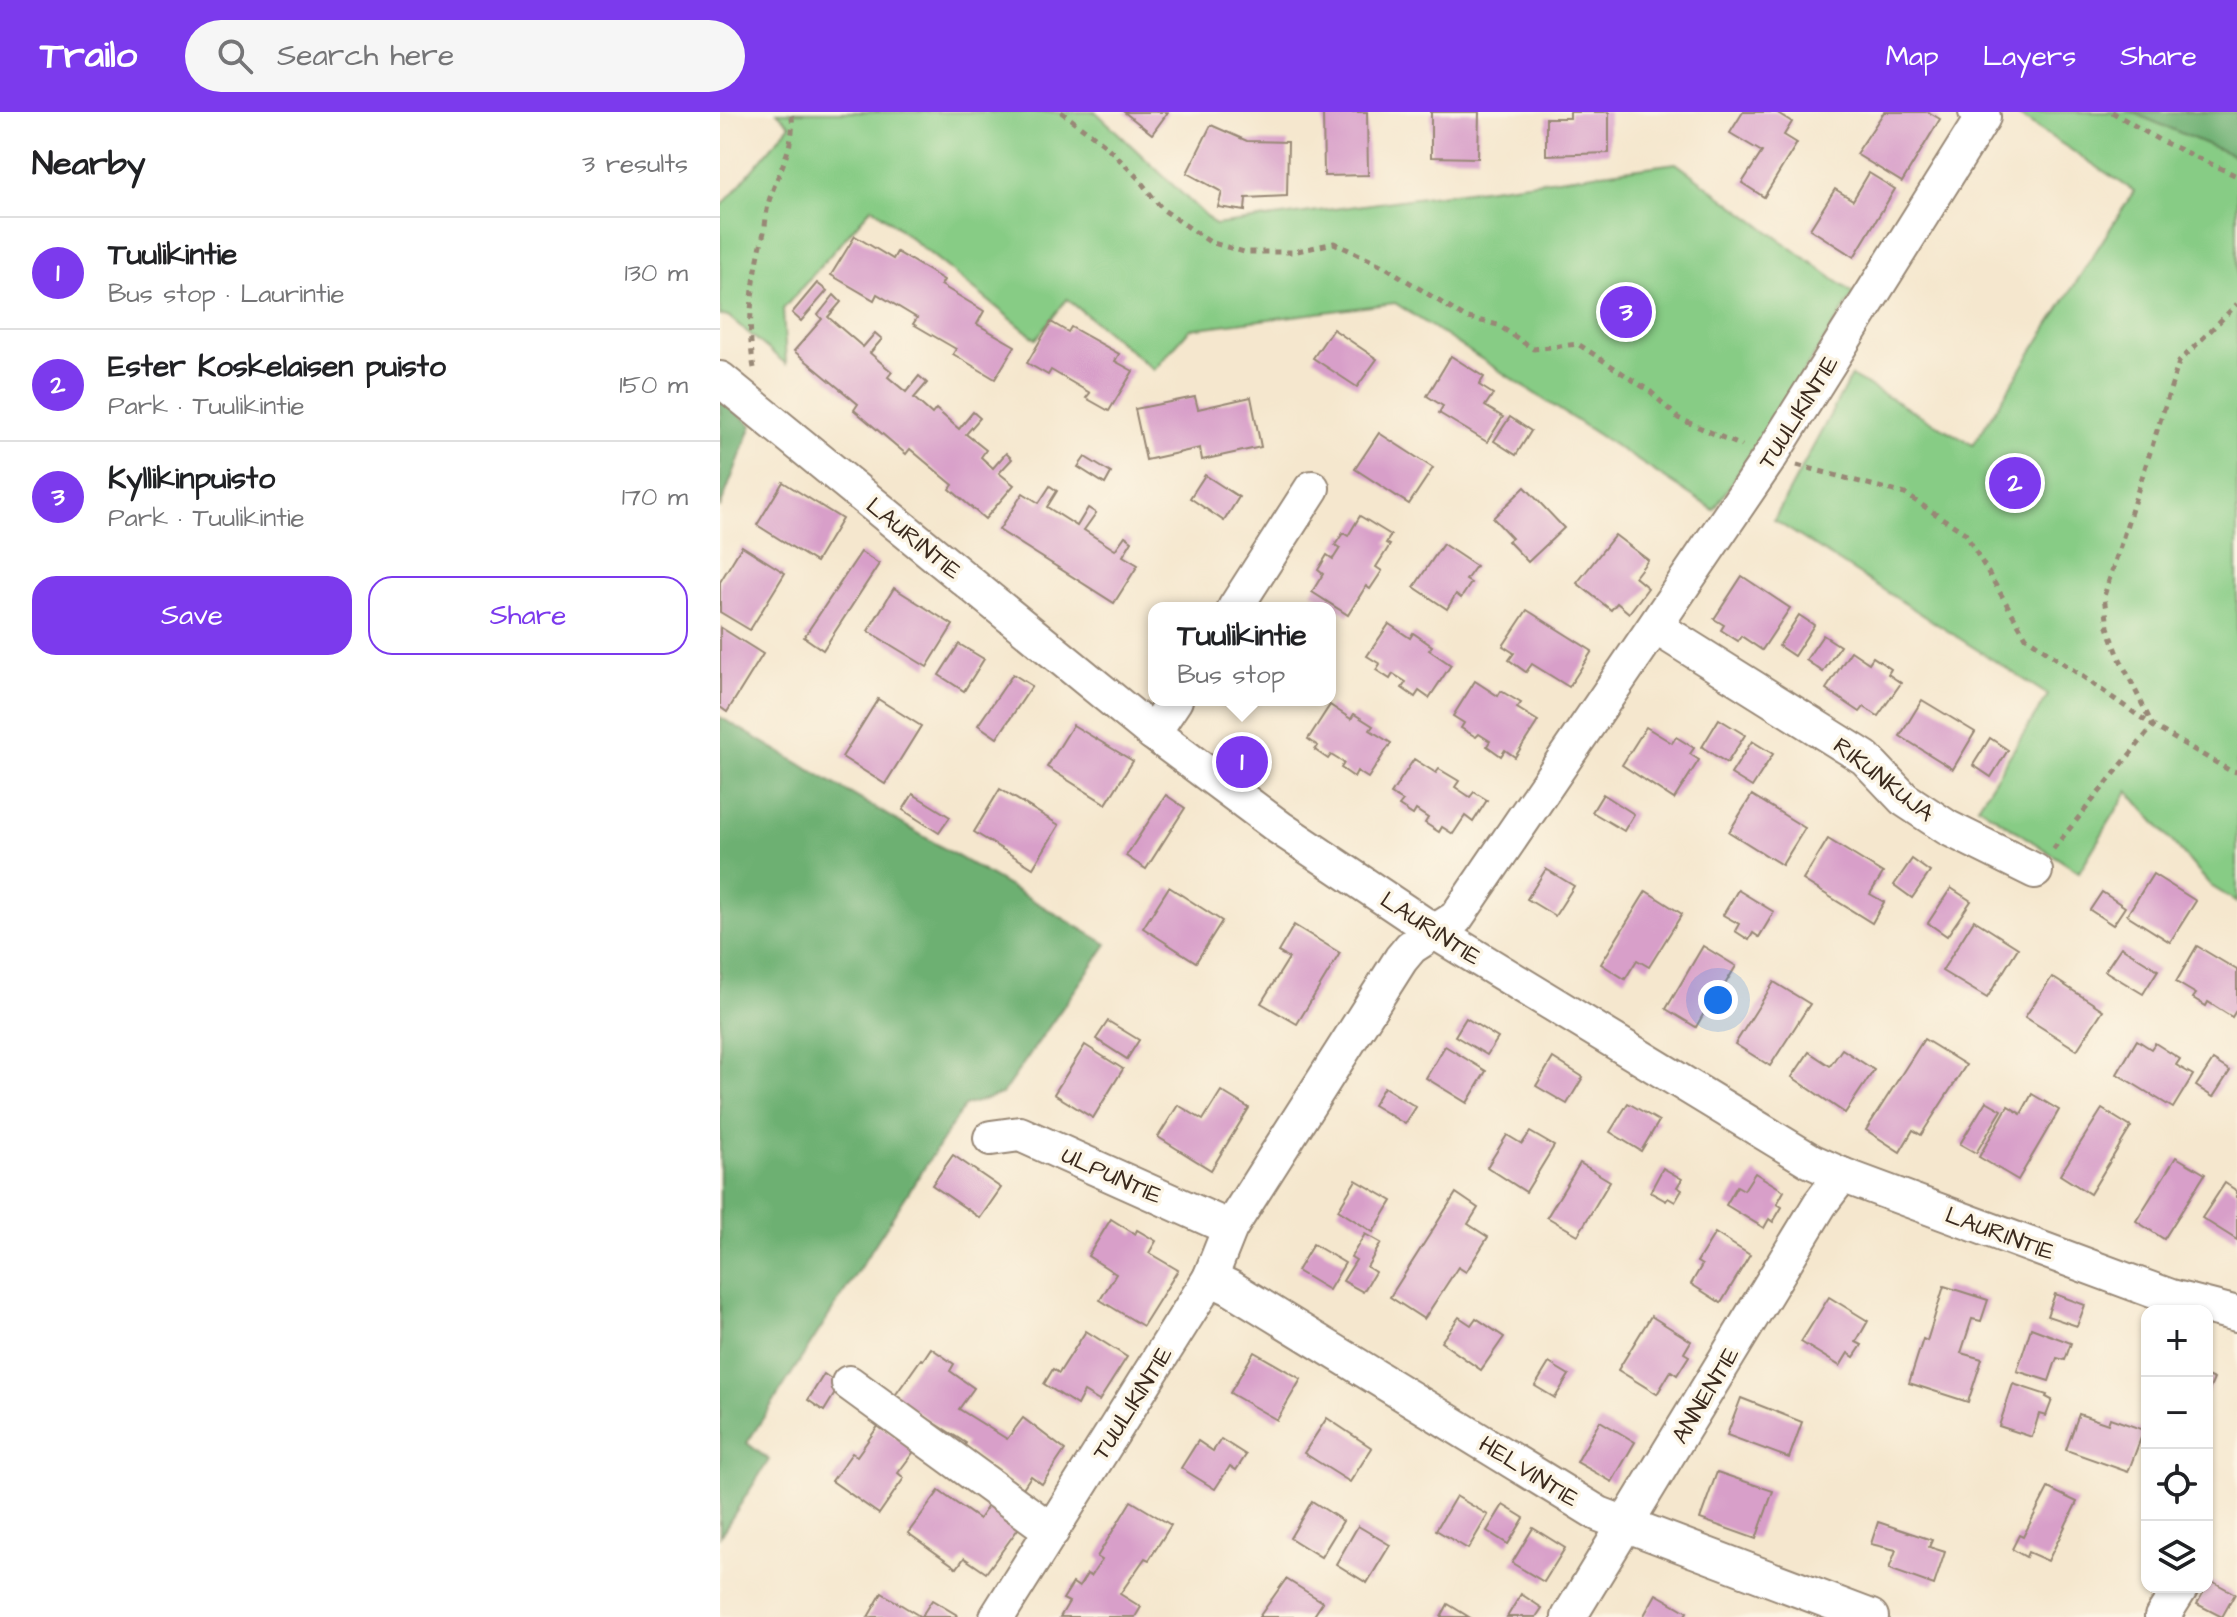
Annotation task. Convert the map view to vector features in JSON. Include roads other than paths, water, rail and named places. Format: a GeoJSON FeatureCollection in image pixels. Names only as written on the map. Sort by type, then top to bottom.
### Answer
{"type":"FeatureCollection","features":[{"type":"Feature","properties":{"kind":"street","name":"TUULIKINTIE"},"geometry":{"type":"LineString","coordinates":[[997,1617],[1210,1278],[1230,1228],[1401,959],[1411,947],[1456,918],[1656,627],[1770,457],[1979,114]]}},
{"type":"Feature","properties":{"kind":"street","name":"LAURINTIE"},"geometry":{"type":"LineString","coordinates":[[720,379],[1153,733],[1280,828],[1435,932],[1811,1161],[2171,1297],[2237,1314]]}},
{"type":"Feature","properties":{"kind":"street"},"geometry":{"type":"LineString","coordinates":[[1239,602],[1312,488]]}},
{"type":"Feature","properties":{"kind":"street","name":"RIKUNKUJA"},"geometry":{"type":"LineString","coordinates":[[1656,627],[1865,758],[1904,799],[1948,828],[2035,871]]}},
{"type":"Feature","properties":{"kind":"street"},"geometry":{"type":"LineString","coordinates":[[1153,733],[1171,706]]}},
{"type":"Feature","properties":{"kind":"street","name":"ULPUNTIE"},"geometry":{"type":"LineString","coordinates":[[991,1138],[1020,1134],[1230,1228]]}},
{"type":"Feature","properties":{"kind":"street","name":"ANNENTIE"},"geometry":{"type":"LineString","coordinates":[[1569,1617],[1820,1204],[1842,1175]]}},
{"type":"Feature","properties":{"kind":"street","name":"HELVINTIE"},"geometry":{"type":"LineString","coordinates":[[1210,1278],[1599,1514],[1871,1617]]}},
{"type":"Feature","properties":{"kind":"street"},"geometry":{"type":"LineString","coordinates":[[849,1383],[1052,1531]]}},
{"type":"Feature","properties":{"kind":"street"},"geometry":{"type":"LineString","coordinates":[[2162,1617],[2177,1593]]}},
{"type":"Feature","properties":{"kind":"place","name":"Kyllikinpuisto"},"geometry":{"type":"Point","coordinates":[1626,312]}},
{"type":"Feature","properties":{"kind":"place","name":"Ester Koskelaisen puisto"},"geometry":{"type":"Point","coordinates":[2015,483]}},
{"type":"Feature","properties":{"kind":"place","name":"Tuulikintie"},"geometry":{"type":"Point","coordinates":[1242,762]}}]}
